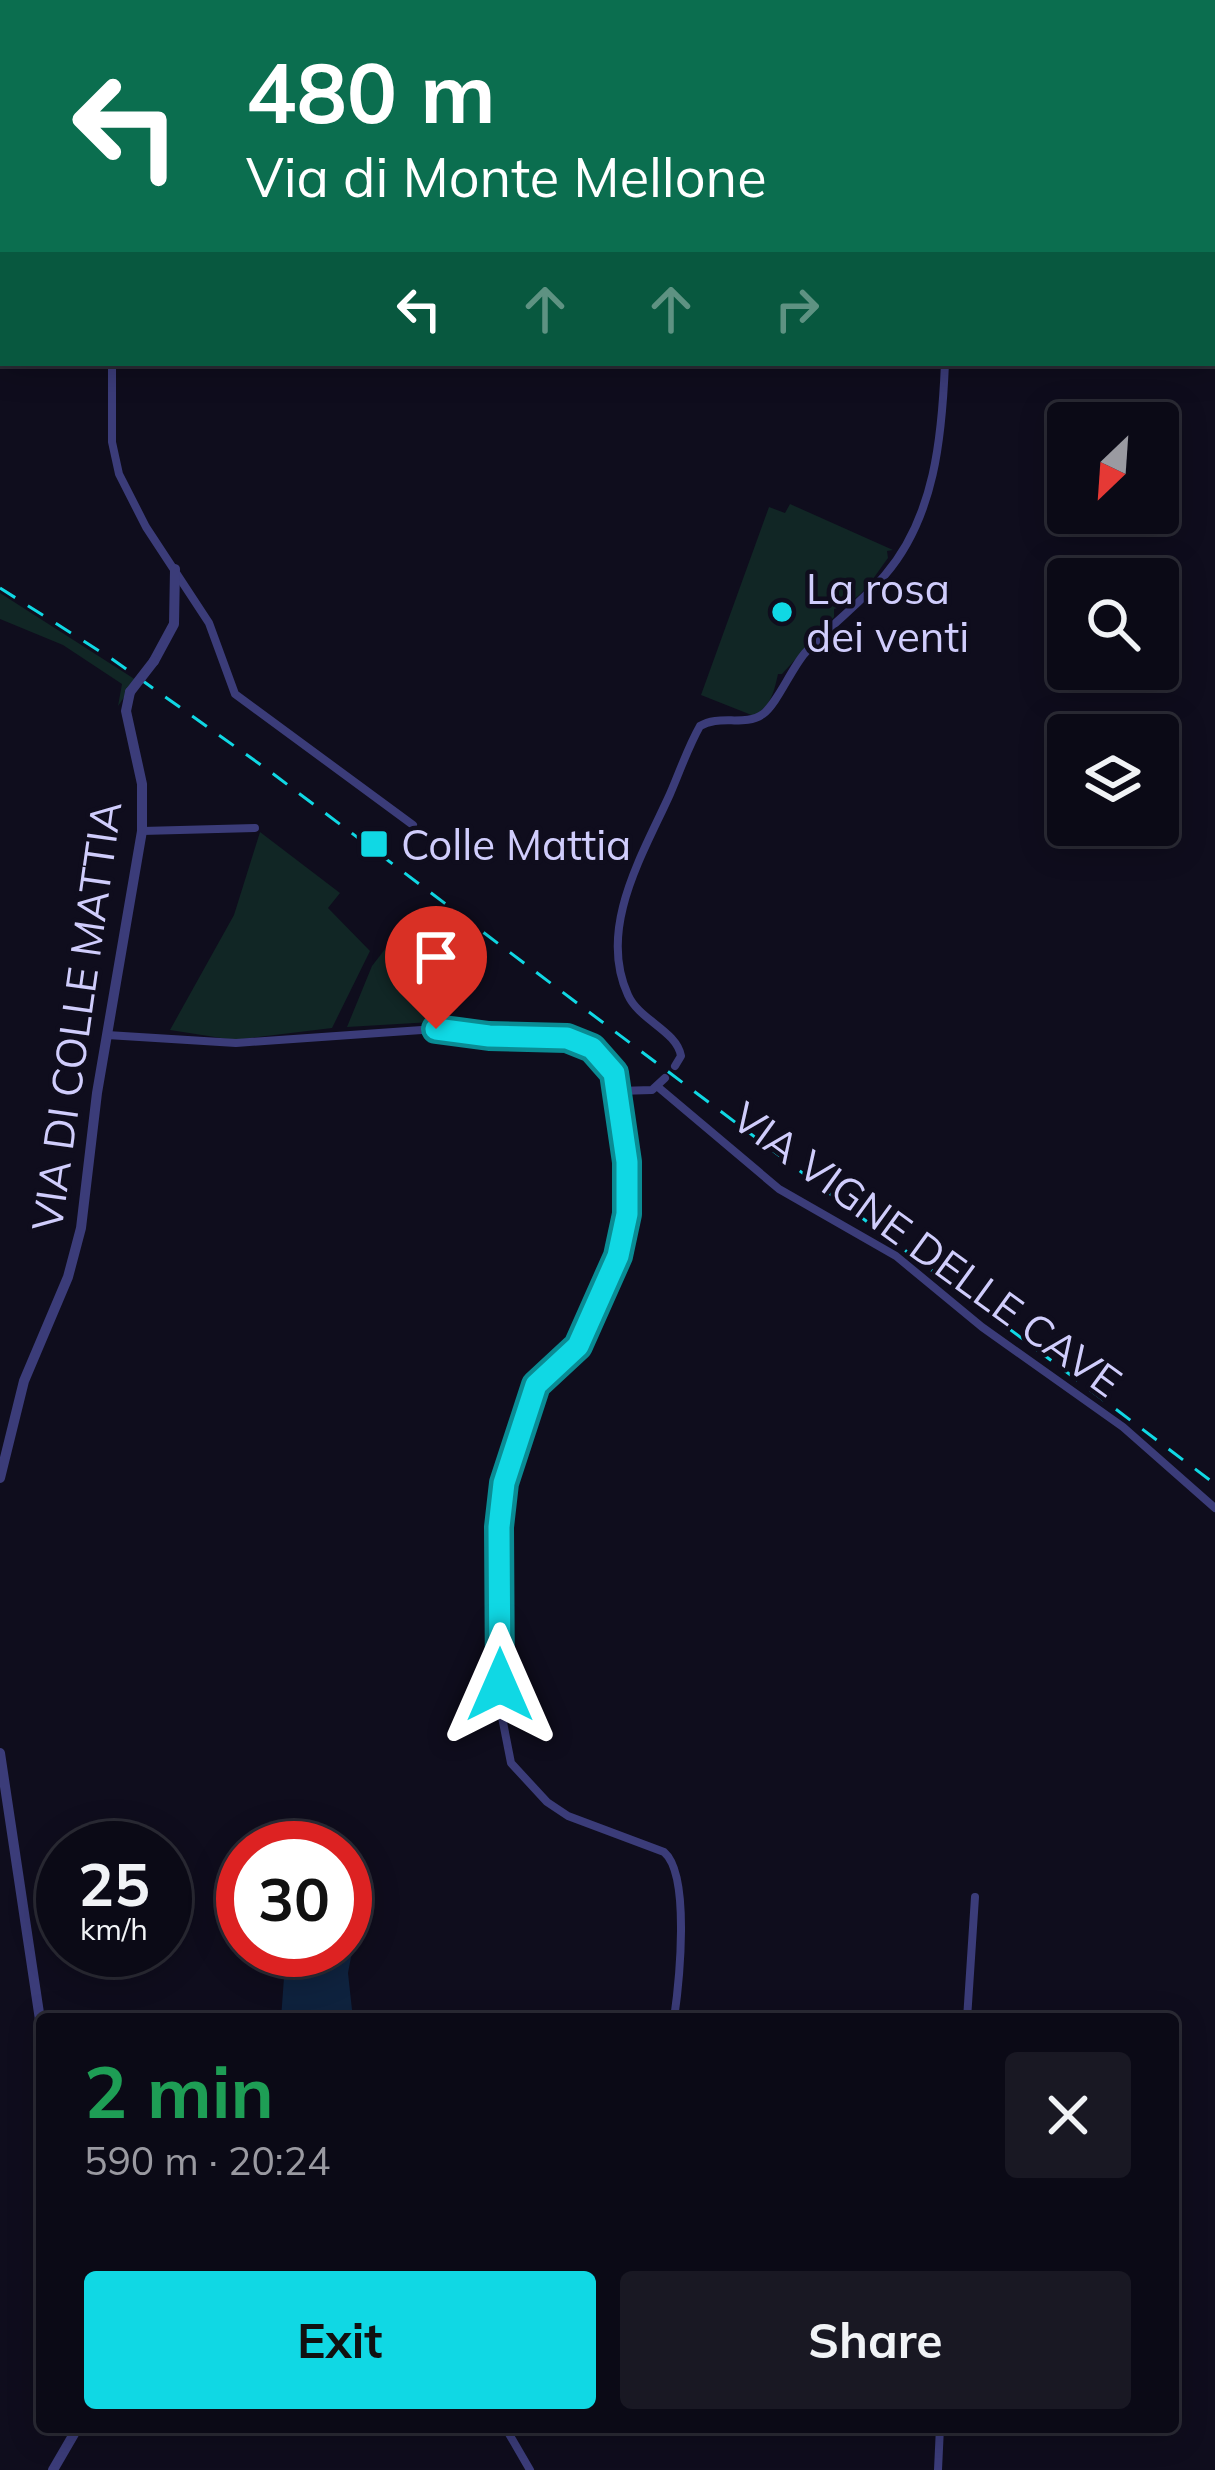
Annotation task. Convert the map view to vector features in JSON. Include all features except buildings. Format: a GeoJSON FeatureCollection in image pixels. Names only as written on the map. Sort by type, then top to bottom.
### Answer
{"type":"FeatureCollection","features":[{"type":"Feature","properties":{"kind":"street"},"geometry":{"type":"LineString","coordinates":[[112,366],[112,442],[118,474],[212,628],[228,681],[240,699],[413,825]]}},
{"type":"Feature","properties":{"kind":"street"},"geometry":{"type":"LineString","coordinates":[[675,1066],[681,1056],[679,1046],[638,1012],[620,975],[621,926],[634,869],[700,726],[710,720],[764,714],[801,658],[895,562],[935,470],[945,366]]}},
{"type":"Feature","properties":{"kind":"street","name":"VIA DI COLLE MATTIA"},"geometry":{"type":"LineString","coordinates":[[0,1478],[24,1381],[77,1249],[142,831],[142,784],[126,711],[130,692],[175,624],[175,569]]}},
{"type":"Feature","properties":{"kind":"street"},"geometry":{"type":"LineString","coordinates":[[142,831],[254,828]]}},
{"type":"Feature","properties":{"kind":"street"},"geometry":{"type":"LineString","coordinates":[[107,1034],[240,1043],[426,1029],[567,1038],[584,1044],[607,1062],[618,1091],[628,1177],[622,1242],[578,1346],[536,1385],[502,1495],[500,1705],[512,1763],[548,1802],[571,1817],[670,1856],[678,1888],[680,1933],[674,2013]]}},
{"type":"Feature","properties":{"kind":"street"},"geometry":{"type":"LineString","coordinates":[[618,1091],[647,1091],[665,1078]]}},
{"type":"Feature","properties":{"kind":"street","name":"VIA VIGNE DELLE CAVE"},"geometry":{"type":"LineString","coordinates":[[658,1087],[785,1194],[901,1260],[982,1327],[1123,1427],[1215,1508]]}},
{"type":"Feature","properties":{"kind":"street"},"geometry":{"type":"LineString","coordinates":[[0,1754],[39,2013]]}},
{"type":"Feature","properties":{"kind":"street"},"geometry":{"type":"LineString","coordinates":[[967,2013],[975,1897]]}},
{"type":"Feature","properties":{"kind":"street"},"geometry":{"type":"LineString","coordinates":[[53,2470],[75,2433]]}},
{"type":"Feature","properties":{"kind":"street"},"geometry":{"type":"LineString","coordinates":[[508,2433],[530,2470]]}},
{"type":"Feature","properties":{"kind":"street"},"geometry":{"type":"LineString","coordinates":[[938,2470],[940,2433]]}},
{"type":"Feature","properties":{"kind":"green space","name":"La rosa dei venti"},"geometry":{"type":"Polygon","coordinates":[[[790,504],[893,550],[887,551],[888,558],[865,589],[834,609],[834,617],[778,674],[768,702],[754,716],[701,695],[769,507],[785,513],[790,504]]]}},
{"type":"Feature","properties":{"kind":"green space"},"geometry":{"type":"Polygon","coordinates":[[[0,593],[136,680],[118,706],[122,684],[63,645],[0,619],[0,593]]]}},
{"type":"Feature","properties":{"kind":"green space"},"geometry":{"type":"Polygon","coordinates":[[[260,832],[340,893],[328,908],[370,951],[332,1028],[234,1040],[170,1030],[234,915],[260,832]]]}},
{"type":"Feature","properties":{"kind":"green space"},"geometry":{"type":"Polygon","coordinates":[[[402,927],[454,960],[431,997],[432,1022],[347,1027],[372,966],[402,927]]]}},
{"type":"Feature","properties":{"kind":"water"},"geometry":{"type":"Polygon","coordinates":[[[284,1977],[348,1977],[352,2013],[281,2013],[284,1977]]]}},
{"type":"Feature","properties":{"kind":"railway"},"geometry":{"type":"LineString","coordinates":[[0,588],[112,659],[268,770],[1215,1484]]}},
{"type":"Feature","properties":{"kind":"place","name":"La rosa dei venti"},"geometry":{"type":"Point","coordinates":[782,612]}},
{"type":"Feature","properties":{"kind":"place","name":"Colle Mattia"},"geometry":{"type":"Point","coordinates":[374,844]}},
{"type":"Feature","properties":{"kind":"route"},"geometry":{"type":"LineString","coordinates":[[436,1029],[567,1038],[592,1048],[614,1073],[627,1162],[627,1214],[618,1256],[578,1346],[536,1385],[504,1483],[499,1527],[500,1685]]}}]}
